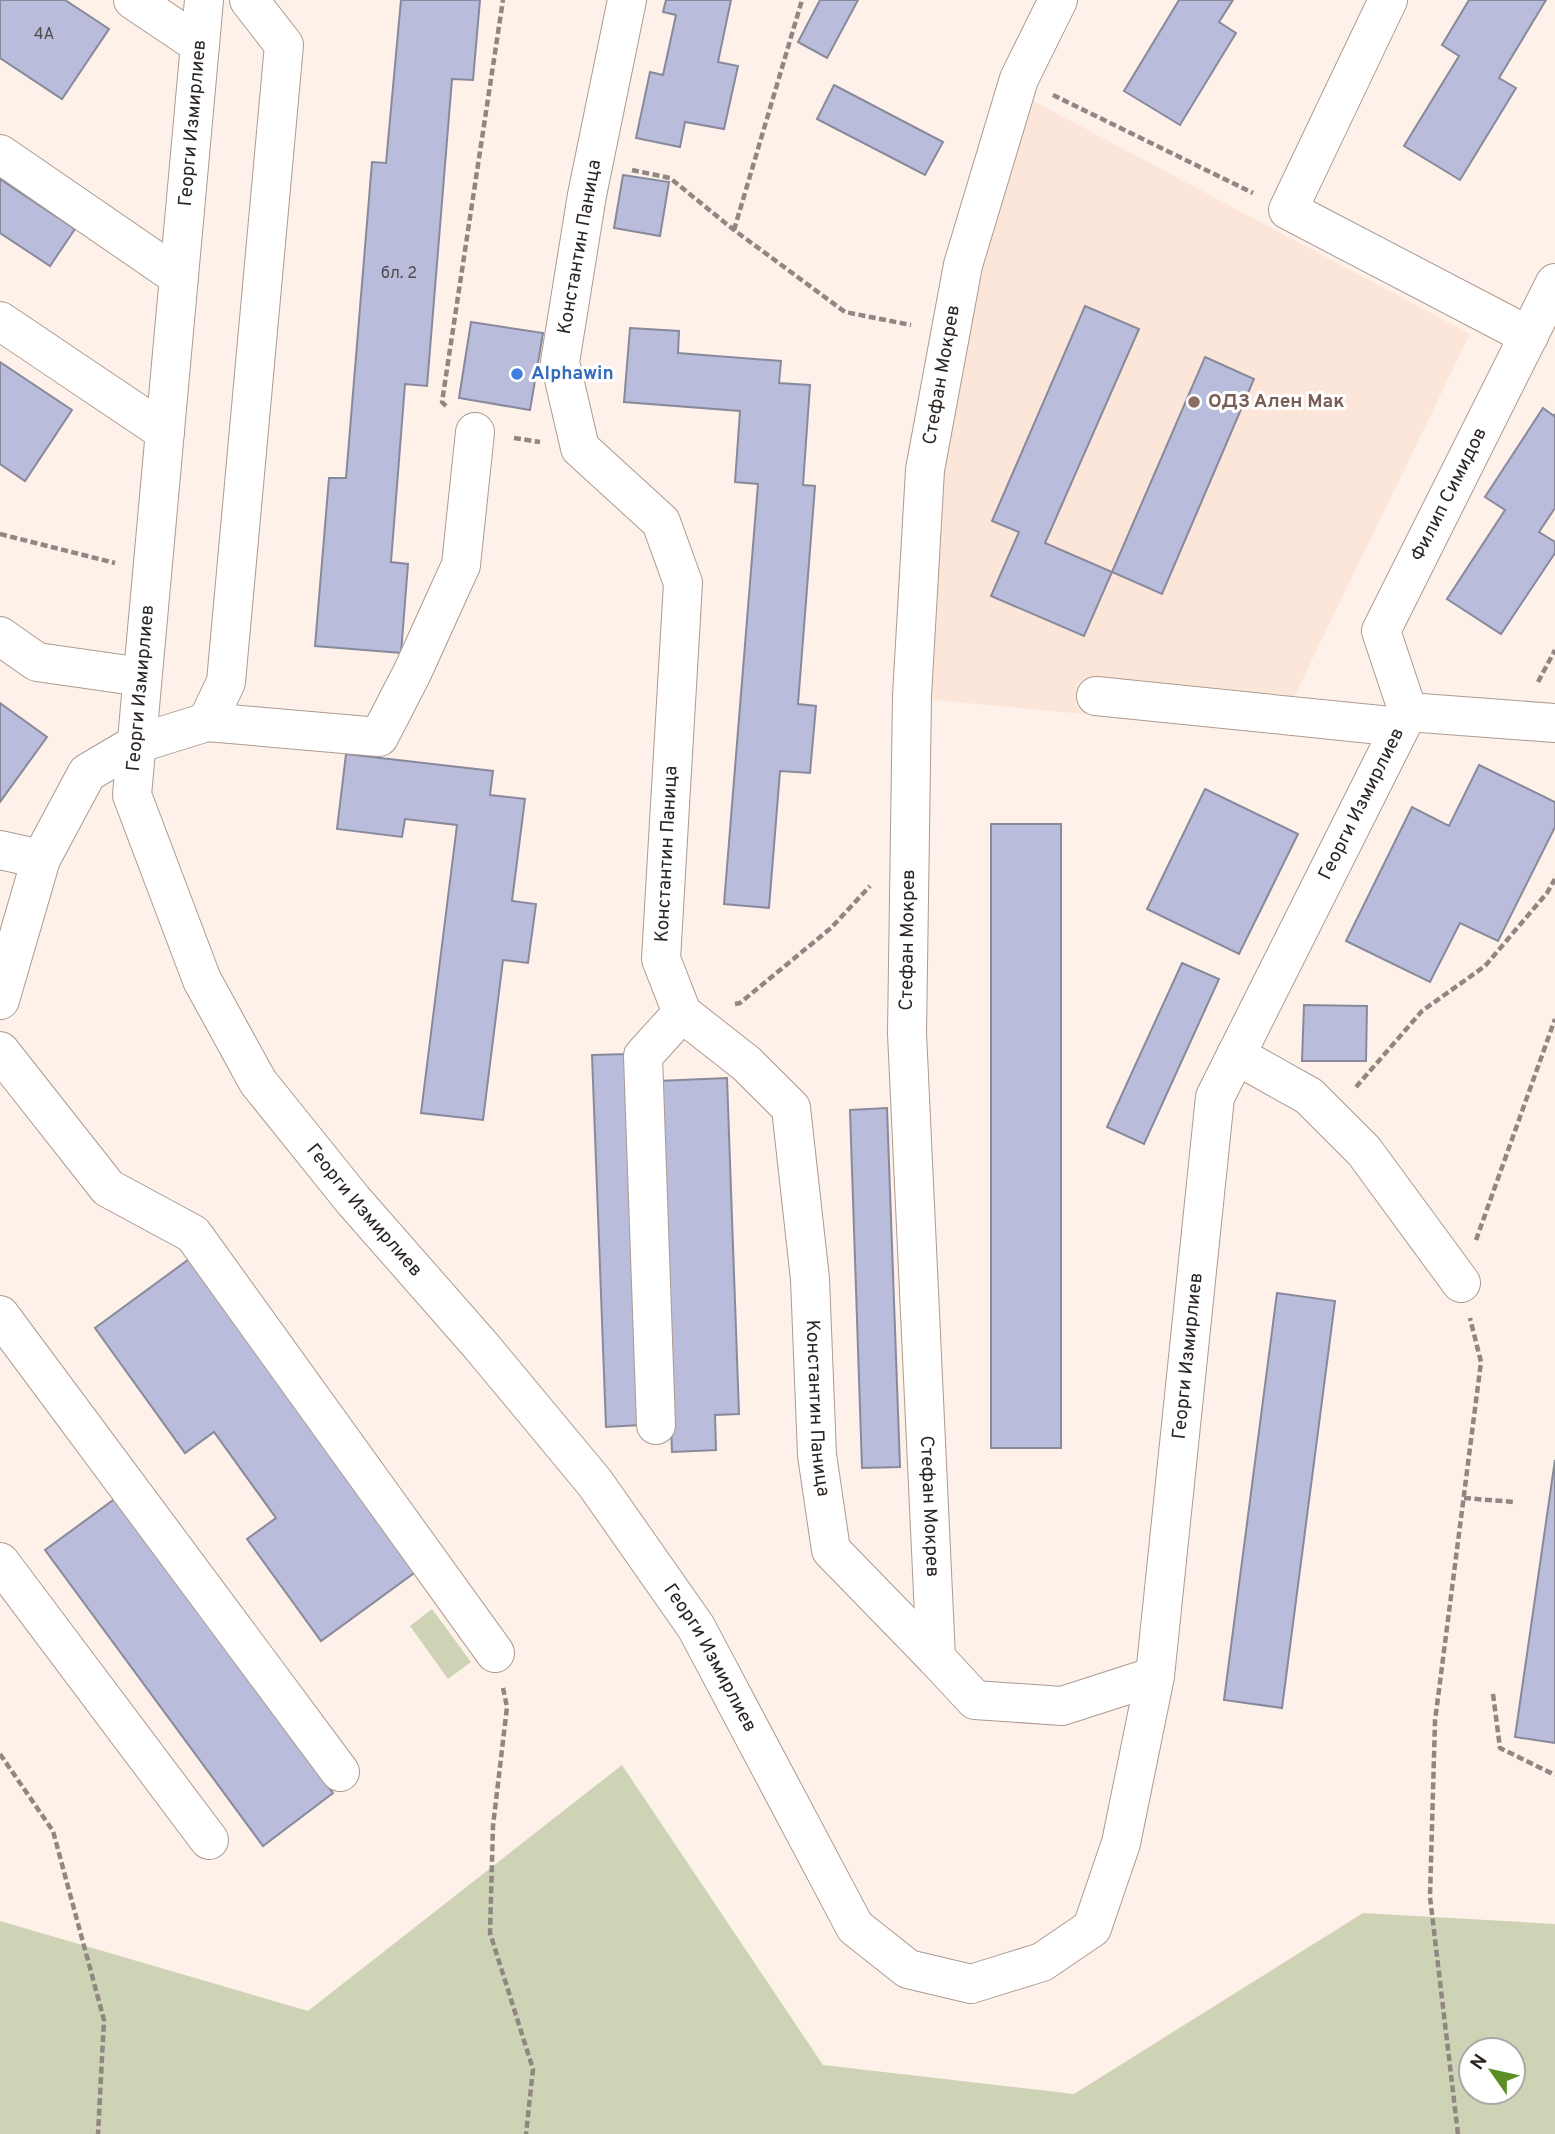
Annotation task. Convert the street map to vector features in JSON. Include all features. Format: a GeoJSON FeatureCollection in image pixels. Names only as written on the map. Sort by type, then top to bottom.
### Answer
{"type":"FeatureCollection","features":[{"type":"Feature","properties":{"kind":"street"},"geometry":{"type":"LineString","coordinates":[[133,0],[200,45]]}},
{"type":"Feature","properties":{"kind":"street","name":"Георги Измирлиев"},"geometry":{"type":"LineString","coordinates":[[204,0],[132,795],[202,980],[258,1082],[353,1200],[482,1347],[595,1483],[696,1627],[855,1927],[908,1969],[971,1984],[1042,1962],[1092,1928],[1121,1843],[1155,1676],[1215,1097],[1404,720]]}},
{"type":"Feature","properties":{"kind":"street"},"geometry":{"type":"LineString","coordinates":[[207,722],[226,682],[284,45],[248,0]]}},
{"type":"Feature","properties":{"kind":"street","name":"Константин Паница"},"geometry":{"type":"LineString","coordinates":[[627,0],[594,162],[560,362],[580,448],[661,522],[683,583],[661,959],[682,1013],[747,1064],[791,1108],[810,1279],[817,1455],[831,1550],[936,1658]]}},
{"type":"Feature","properties":{"kind":"street","name":"Стефан Мокрев"},"geometry":{"type":"LineString","coordinates":[[936,1658],[907,1033],[912,696],[925,470],[963,265],[1019,79],[1058,0]]}},
{"type":"Feature","properties":{"kind":"street"},"geometry":{"type":"LineString","coordinates":[[1388,0],[1288,210],[1528,336]]}},
{"type":"Feature","properties":{"kind":"street"},"geometry":{"type":"LineString","coordinates":[[0,154],[179,277]]}},
{"type":"Feature","properties":{"kind":"street","name":"Филип Симидов"},"geometry":{"type":"LineString","coordinates":[[1404,720],[1381,631],[1555,284]]}},
{"type":"Feature","properties":{"kind":"street"},"geometry":{"type":"LineString","coordinates":[[0,321],[165,432]]}},
{"type":"Feature","properties":{"kind":"street"},"geometry":{"type":"LineString","coordinates":[[0,1000],[41,859],[87,773],[136,744],[207,722],[379,737],[412,673],[461,565],[475,432]]}},
{"type":"Feature","properties":{"kind":"street"},"geometry":{"type":"LineString","coordinates":[[0,636],[37,662],[142,677]]}},
{"type":"Feature","properties":{"kind":"street"},"geometry":{"type":"LineString","coordinates":[[1097,696],[1404,720],[1555,723]]}},
{"type":"Feature","properties":{"kind":"street"},"geometry":{"type":"LineString","coordinates":[[0,850],[41,859]]}},
{"type":"Feature","properties":{"kind":"street"},"geometry":{"type":"LineString","coordinates":[[656,1425],[643,1056],[682,1013]]}},
{"type":"Feature","properties":{"kind":"street"},"geometry":{"type":"LineString","coordinates":[[0,1051],[108,1188],[193,1234],[495,1653]]}},
{"type":"Feature","properties":{"kind":"street"},"geometry":{"type":"LineString","coordinates":[[1236,1055],[1309,1096],[1330,1116],[1364,1151],[1461,1283]]}},
{"type":"Feature","properties":{"kind":"street"},"geometry":{"type":"LineString","coordinates":[[0,1314],[340,1772]]}},
{"type":"Feature","properties":{"kind":"street"},"geometry":{"type":"LineString","coordinates":[[0,1562],[209,1840]]}},
{"type":"Feature","properties":{"kind":"street"},"geometry":{"type":"LineString","coordinates":[[936,1658],[975,1700],[1062,1706],[1155,1676]]}},
{"type":"Feature","properties":{"kind":"path"},"geometry":{"type":"LineString","coordinates":[[503,0],[442,402],[475,432],[580,448]]}},
{"type":"Feature","properties":{"kind":"path"},"geometry":{"type":"LineString","coordinates":[[734,230],[802,0]]}},
{"type":"Feature","properties":{"kind":"path"},"geometry":{"type":"LineString","coordinates":[[1019,79],[1288,210]]}},
{"type":"Feature","properties":{"kind":"path"},"geometry":{"type":"LineString","coordinates":[[594,162],[670,178],[734,230],[845,312],[950,334]]}},
{"type":"Feature","properties":{"kind":"path"},"geometry":{"type":"LineString","coordinates":[[0,534],[152,572]]}},
{"type":"Feature","properties":{"kind":"path"},"geometry":{"type":"LineString","coordinates":[[682,1013],[740,1003],[831,928],[910,843]]}},
{"type":"Feature","properties":{"kind":"path"},"geometry":{"type":"LineString","coordinates":[[1330,1116],[1422,1011],[1485,967],[1547,893],[1555,879]]}},
{"type":"Feature","properties":{"kind":"path"},"geometry":{"type":"LineString","coordinates":[[1458,2134],[1430,1898],[1435,1721],[1481,1362],[1461,1283],[1555,1019]]}},
{"type":"Feature","properties":{"kind":"path"},"geometry":{"type":"LineString","coordinates":[[1464,1498],[1514,1502]]}},
{"type":"Feature","properties":{"kind":"path"},"geometry":{"type":"LineString","coordinates":[[495,1653],[507,1707],[493,1826],[490,1933],[533,2069],[526,2134]]}},
{"type":"Feature","properties":{"kind":"path"},"geometry":{"type":"LineString","coordinates":[[1493,1694],[1500,1748],[1555,1775]]}},
{"type":"Feature","properties":{"kind":"path"},"geometry":{"type":"LineString","coordinates":[[0,1754],[53,1831],[104,2020],[98,2134]]}},
{"type":"Feature","properties":{"kind":"shaded area","name":"ОДЗ Ален Мак"},"geometry":{"type":"Polygon","coordinates":[[[1028,98],[1470,334],[1277,732],[923,699],[938,470],[979,264],[1028,98]]]}},
{"type":"Feature","properties":{"kind":"green space"},"geometry":{"type":"Polygon","coordinates":[[[432,1609],[471,1662],[448,1679],[410,1626],[432,1609]]]}},
{"type":"Feature","properties":{"kind":"green space"},"geometry":{"type":"Polygon","coordinates":[[[622,1765],[823,2065],[1074,2094],[1363,1913],[1555,1924],[1555,2134],[0,2134],[0,1921],[308,2011],[622,1765]]]}},
{"type":"Feature","properties":{"kind":"building"},"geometry":{"type":"Polygon","coordinates":[[[0,0],[65,0],[109,29],[62,99],[0,58],[0,0]]]}},
{"type":"Feature","properties":{"kind":"building"},"geometry":{"type":"Polygon","coordinates":[[[401,0],[480,0],[473,80],[452,79],[427,386],[405,384],[391,562],[408,564],[401,653],[315,646],[329,478],[346,478],[372,162],[386,163],[401,0]]]}},
{"type":"Feature","properties":{"kind":"building"},"geometry":{"type":"Polygon","coordinates":[[[666,0],[731,0],[718,62],[738,66],[724,129],[685,122],[680,147],[636,138],[650,72],[663,75],[676,15],[663,12],[666,0]]]}},
{"type":"Feature","properties":{"kind":"building"},"geometry":{"type":"Polygon","coordinates":[[[820,0],[858,0],[827,58],[798,42],[820,0]]]}},
{"type":"Feature","properties":{"kind":"building"},"geometry":{"type":"Polygon","coordinates":[[[1179,0],[1233,0],[1219,22],[1236,33],[1180,125],[1124,91],[1179,0]]]}},
{"type":"Feature","properties":{"kind":"building"},"geometry":{"type":"Polygon","coordinates":[[[1469,0],[1546,0],[1499,78],[1516,88],[1460,180],[1404,146],[1459,56],[1442,45],[1469,0]]]}},
{"type":"Feature","properties":{"kind":"building"},"geometry":{"type":"Polygon","coordinates":[[[834,85],[943,142],[925,175],[817,119],[834,85]]]}},
{"type":"Feature","properties":{"kind":"building"},"geometry":{"type":"Polygon","coordinates":[[[623,175],[669,182],[660,236],[614,228],[623,175]]]}},
{"type":"Feature","properties":{"kind":"building"},"geometry":{"type":"Polygon","coordinates":[[[0,179],[75,229],[50,266],[0,233],[0,179]]]}},
{"type":"Feature","properties":{"kind":"building"},"geometry":{"type":"Polygon","coordinates":[[[1085,306],[1139,329],[1045,543],[1112,572],[1084,636],[991,596],[1019,532],[992,521],[1085,306]]]}},
{"type":"Feature","properties":{"kind":"building"},"geometry":{"type":"Polygon","coordinates":[[[471,322],[543,333],[530,410],[459,398],[471,322]]]}},
{"type":"Feature","properties":{"kind":"building"},"geometry":{"type":"Polygon","coordinates":[[[630,328],[679,331],[678,353],[781,361],[779,383],[810,385],[803,485],[815,486],[798,704],[816,706],[810,773],[780,771],[769,908],[724,904],[758,484],[735,482],[740,411],[624,402],[630,328]]]}},
{"type":"Feature","properties":{"kind":"building"},"geometry":{"type":"Polygon","coordinates":[[[1205,357],[1254,379],[1162,594],[1112,572],[1205,357]]]}},
{"type":"Feature","properties":{"kind":"building"},"geometry":{"type":"Polygon","coordinates":[[[0,362],[72,410],[25,481],[0,464],[0,362]]]}},
{"type":"Feature","properties":{"kind":"building"},"geometry":{"type":"Polygon","coordinates":[[[1543,408],[1554,416],[1555,414],[1555,508],[1539,532],[1555,542],[1555,553],[1501,634],[1447,599],[1505,510],[1485,497],[1543,408]]]}},
{"type":"Feature","properties":{"kind":"building"},"geometry":{"type":"Polygon","coordinates":[[[0,703],[47,737],[0,802],[0,703]]]}},
{"type":"Feature","properties":{"kind":"building"},"geometry":{"type":"Polygon","coordinates":[[[346,754],[493,771],[490,795],[525,799],[512,901],[536,904],[528,963],[503,960],[483,1120],[421,1113],[457,825],[405,819],[402,837],[337,829],[346,754]]]}},
{"type":"Feature","properties":{"kind":"building"},"geometry":{"type":"Polygon","coordinates":[[[1479,765],[1555,802],[1555,827],[1498,941],[1460,923],[1430,982],[1346,941],[1412,807],[1449,826],[1479,765]]]}},
{"type":"Feature","properties":{"kind":"building"},"geometry":{"type":"Polygon","coordinates":[[[1205,789],[1298,834],[1239,954],[1147,909],[1205,789]]]}},
{"type":"Feature","properties":{"kind":"building"},"geometry":{"type":"Polygon","coordinates":[[[991,824],[1061,824],[1061,1448],[991,1448],[991,824]]]}},
{"type":"Feature","properties":{"kind":"building"},"geometry":{"type":"Polygon","coordinates":[[[1182,963],[1219,979],[1144,1144],[1107,1127],[1182,963]]]}},
{"type":"Feature","properties":{"kind":"building"},"geometry":{"type":"Polygon","coordinates":[[[1304,1005],[1367,1006],[1366,1061],[1302,1061],[1304,1005]]]}},
{"type":"Feature","properties":{"kind":"building"},"geometry":{"type":"Polygon","coordinates":[[[628,1054],[641,1425],[606,1427],[592,1055],[628,1054]]]}},
{"type":"Feature","properties":{"kind":"building"},"geometry":{"type":"Polygon","coordinates":[[[727,1078],[739,1414],[715,1415],[716,1450],[672,1452],[658,1081],[727,1078]]]}},
{"type":"Feature","properties":{"kind":"building"},"geometry":{"type":"Polygon","coordinates":[[[887,1108],[900,1467],[862,1468],[850,1110],[887,1108]]]}},
{"type":"Feature","properties":{"kind":"building"},"geometry":{"type":"Polygon","coordinates":[[[196,1254],[421,1568],[321,1641],[247,1539],[276,1518],[214,1432],[185,1453],[95,1328],[196,1254]]]}},
{"type":"Feature","properties":{"kind":"building"},"geometry":{"type":"Polygon","coordinates":[[[1277,1293],[1335,1301],[1282,1708],[1224,1700],[1277,1293]]]}},
{"type":"Feature","properties":{"kind":"building"},"geometry":{"type":"Polygon","coordinates":[[[1555,1460],[1555,1743],[1515,1737],[1555,1460]]]}},
{"type":"Feature","properties":{"kind":"building"},"geometry":{"type":"Polygon","coordinates":[[[116,1498],[333,1793],[263,1846],[45,1550],[116,1498]]]}},
{"type":"Feature","properties":{"kind":"place","name":"Alphawin"},"geometry":{"type":"Point","coordinates":[517,374]}},
{"type":"Feature","properties":{"kind":"place","name":"ОДЗ Ален Мак"},"geometry":{"type":"Point","coordinates":[1194,402]}}]}
